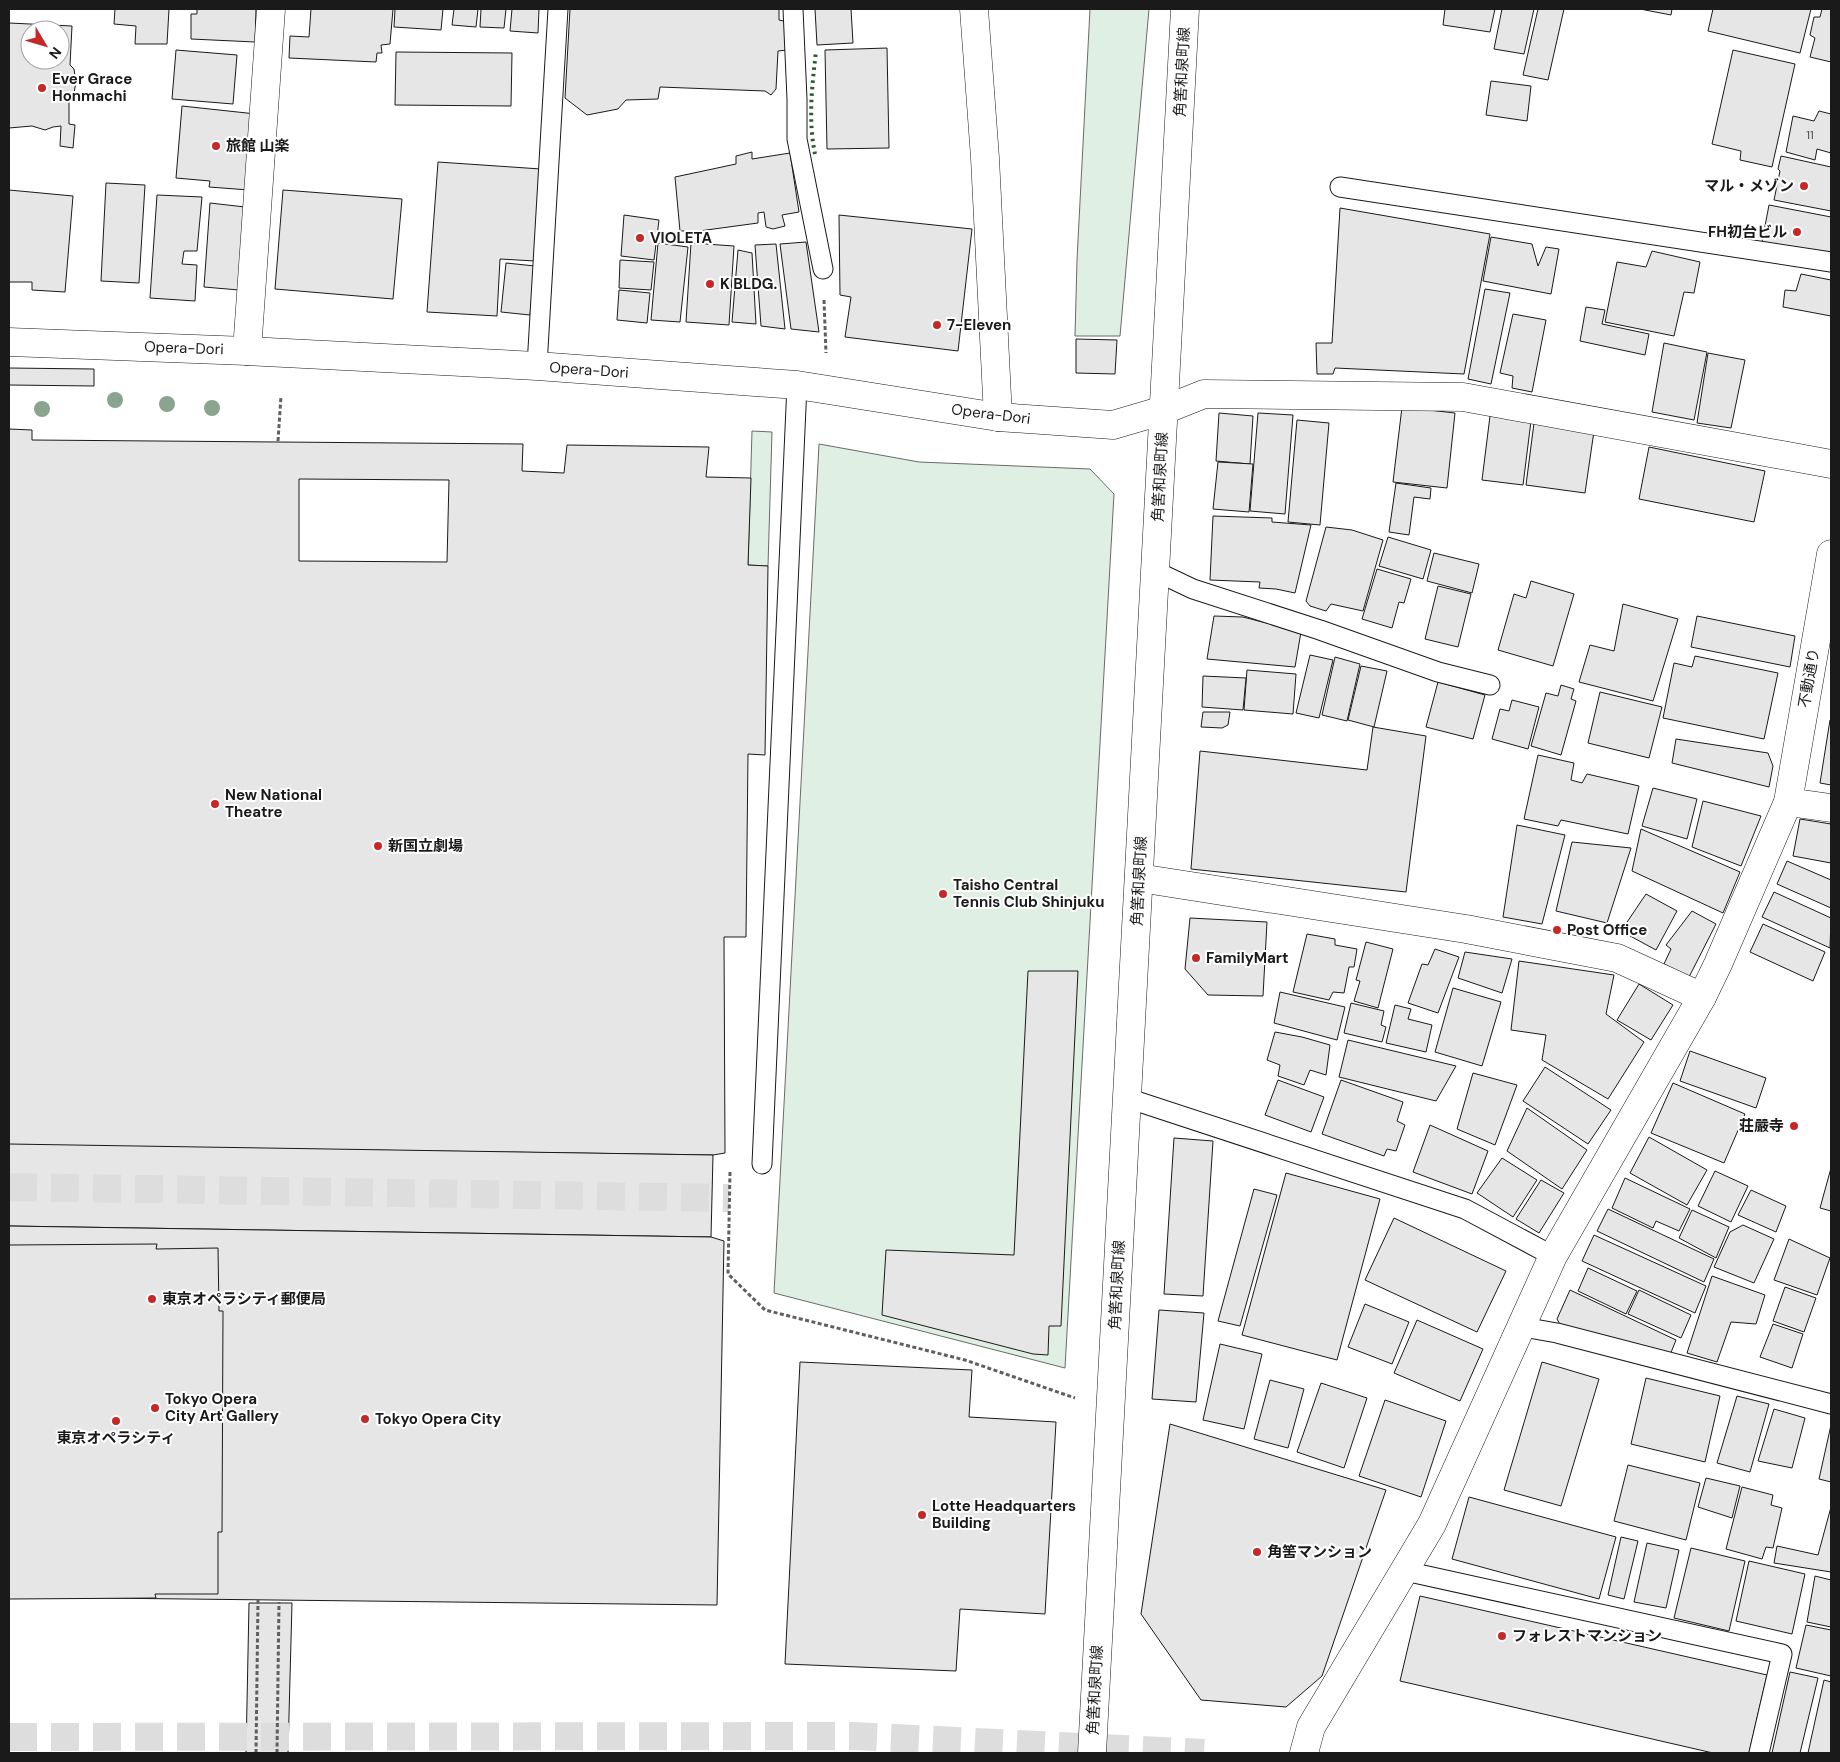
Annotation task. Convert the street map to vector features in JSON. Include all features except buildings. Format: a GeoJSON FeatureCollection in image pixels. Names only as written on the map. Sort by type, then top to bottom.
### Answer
{"type":"FeatureCollection","features":[{"type":"Feature","properties":{"kind":"street"},"geometry":{"type":"LineString","coordinates":[[247,351],[271,9]]}},
{"type":"Feature","properties":{"kind":"street"},"geometry":{"type":"LineString","coordinates":[[974,9],[985,158],[998,417]]}},
{"type":"Feature","properties":{"kind":"street","name":"角筈和泉町線"},"geometry":{"type":"LineString","coordinates":[[1092,1753],[1185,9]]}},
{"type":"Feature","properties":{"kind":"street","name":"Opera-Dori"},"geometry":{"type":"LineString","coordinates":[[9,342],[247,351],[537,366],[797,386],[998,417],[1113,425],[1164,410],[1204,394],[1462,397],[1831,464]]}},
{"type":"Feature","properties":{"kind":"street","name":"不動通り"},"geometry":{"type":"LineString","coordinates":[[1304,1753],[1311,1727],[1432,1524],[1523,1327],[1553,1256],[1702,997],[1718,964],[1788,802],[1831,554]]}},
{"type":"Feature","properties":{"kind":"street"},"geometry":{"type":"LineString","coordinates":[[1788,802],[1831,808]]}},
{"type":"Feature","properties":{"kind":"street"},"geometry":{"type":"LineString","coordinates":[[1139,878],[1466,929],[1617,958],[1702,997]]}},
{"type":"Feature","properties":{"kind":"lane"},"geometry":{"type":"LineString","coordinates":[[537,366],[558,9]]}},
{"type":"Feature","properties":{"kind":"lane"},"geometry":{"type":"LineString","coordinates":[[793,9],[797,139],[823,269]]}},
{"type":"Feature","properties":{"kind":"lane"},"geometry":{"type":"LineString","coordinates":[[1340,187],[1831,262]]}},
{"type":"Feature","properties":{"kind":"lane"},"geometry":{"type":"LineString","coordinates":[[762,1164],[797,386]]}},
{"type":"Feature","properties":{"kind":"lane"},"geometry":{"type":"LineString","coordinates":[[1155,572],[1193,589],[1320,630],[1438,672],[1490,685]]}},
{"type":"Feature","properties":{"kind":"lane"},"geometry":{"type":"LineString","coordinates":[[1127,1098],[1465,1209],[1553,1256]]}},
{"type":"Feature","properties":{"kind":"lane"},"geometry":{"type":"LineString","coordinates":[[1523,1327],[1557,1333],[1831,1404]]}},
{"type":"Feature","properties":{"kind":"lane"},"geometry":{"type":"LineString","coordinates":[[1405,1571],[1782,1654],[1759,1753]]}},
{"type":"Feature","properties":{"kind":"path"},"geometry":{"type":"LineString","coordinates":[[823,269],[826,354]]}},
{"type":"Feature","properties":{"kind":"path"},"geometry":{"type":"LineString","coordinates":[[278,441],[281,396]]}},
{"type":"Feature","properties":{"kind":"path"},"geometry":{"type":"LineString","coordinates":[[729,1198],[728,1274],[765,1310],[965,1360],[1078,1399]]}},
{"type":"Feature","properties":{"kind":"path"},"geometry":{"type":"LineString","coordinates":[[256,1753],[258,1600]]}},
{"type":"Feature","properties":{"kind":"path"},"geometry":{"type":"LineString","coordinates":[[277,1753],[279,1602]]}},
{"type":"Feature","properties":{"kind":"green space"},"geometry":{"type":"Polygon","coordinates":[[[1090,9],[1149,9],[1120,336],[1075,336],[1090,9]]]}},
{"type":"Feature","properties":{"kind":"green space"},"geometry":{"type":"Polygon","coordinates":[[[752,431],[772,432],[768,566],[748,565],[752,431]]]}},
{"type":"Feature","properties":{"kind":"green space","name":"Taisho Central Tennis Club Shinjuku"},"geometry":{"type":"Polygon","coordinates":[[[819,444],[919,462],[1090,469],[1114,494],[1065,1368],[774,1293],[819,444]]]}},
{"type":"Feature","properties":{"kind":"tunnel"},"geometry":{"type":"LineString","coordinates":[[9,1187],[729,1198]]}},
{"type":"Feature","properties":{"kind":"tunnel"},"geometry":{"type":"LineString","coordinates":[[9,1737],[854,1736],[1204,1753]]}},
{"type":"Feature","properties":{"kind":"hedge"},"geometry":{"type":"LineString","coordinates":[[815,154],[811,116],[816,51]]}},
{"type":"Feature","properties":{"kind":"place","name":"Ever Grace Honmachi"},"geometry":{"type":"Point","coordinates":[42,88]}},
{"type":"Feature","properties":{"kind":"place","name":"旅館 山楽"},"geometry":{"type":"Point","coordinates":[216,146]}},
{"type":"Feature","properties":{"kind":"place","name":"マル・メゾン"},"geometry":{"type":"Point","coordinates":[1804,186]}},
{"type":"Feature","properties":{"kind":"place","name":"FH初台ビル"},"geometry":{"type":"Point","coordinates":[1797,232]}},
{"type":"Feature","properties":{"kind":"place","name":"VIOLETA"},"geometry":{"type":"Point","coordinates":[640,238]}},
{"type":"Feature","properties":{"kind":"place","name":"K BLDG."},"geometry":{"type":"Point","coordinates":[710,284]}},
{"type":"Feature","properties":{"kind":"place","name":"7-Eleven"},"geometry":{"type":"Point","coordinates":[937,325]}},
{"type":"Feature","properties":{"kind":"place","name":"New National Theatre"},"geometry":{"type":"Point","coordinates":[215,804]}},
{"type":"Feature","properties":{"kind":"place","name":"新国立劇場"},"geometry":{"type":"Point","coordinates":[378,846]}},
{"type":"Feature","properties":{"kind":"place","name":"Taisho Central Tennis Club Shinjuku"},"geometry":{"type":"Point","coordinates":[943,894]}},
{"type":"Feature","properties":{"kind":"place","name":"Post Office"},"geometry":{"type":"Point","coordinates":[1557,930]}},
{"type":"Feature","properties":{"kind":"place","name":"FamilyMart"},"geometry":{"type":"Point","coordinates":[1196,958]}},
{"type":"Feature","properties":{"kind":"place","name":"荘嚴寺"},"geometry":{"type":"Point","coordinates":[1794,1126]}},
{"type":"Feature","properties":{"kind":"place","name":"東京オペラシティ郵便局"},"geometry":{"type":"Point","coordinates":[152,1299]}},
{"type":"Feature","properties":{"kind":"place","name":"Tokyo Opera City Art Gallery"},"geometry":{"type":"Point","coordinates":[155,1408]}},
{"type":"Feature","properties":{"kind":"place","name":"Tokyo Opera City"},"geometry":{"type":"Point","coordinates":[365,1419]}},
{"type":"Feature","properties":{"kind":"place","name":"東京オペラシティ"},"geometry":{"type":"Point","coordinates":[116,1421]}},
{"type":"Feature","properties":{"kind":"place","name":"Lotte Headquarters Building"},"geometry":{"type":"Point","coordinates":[922,1515]}},
{"type":"Feature","properties":{"kind":"place","name":"角筈マンション"},"geometry":{"type":"Point","coordinates":[1257,1552]}},
{"type":"Feature","properties":{"kind":"place","name":"フォレストマンション"},"geometry":{"type":"Point","coordinates":[1502,1636]}}]}
